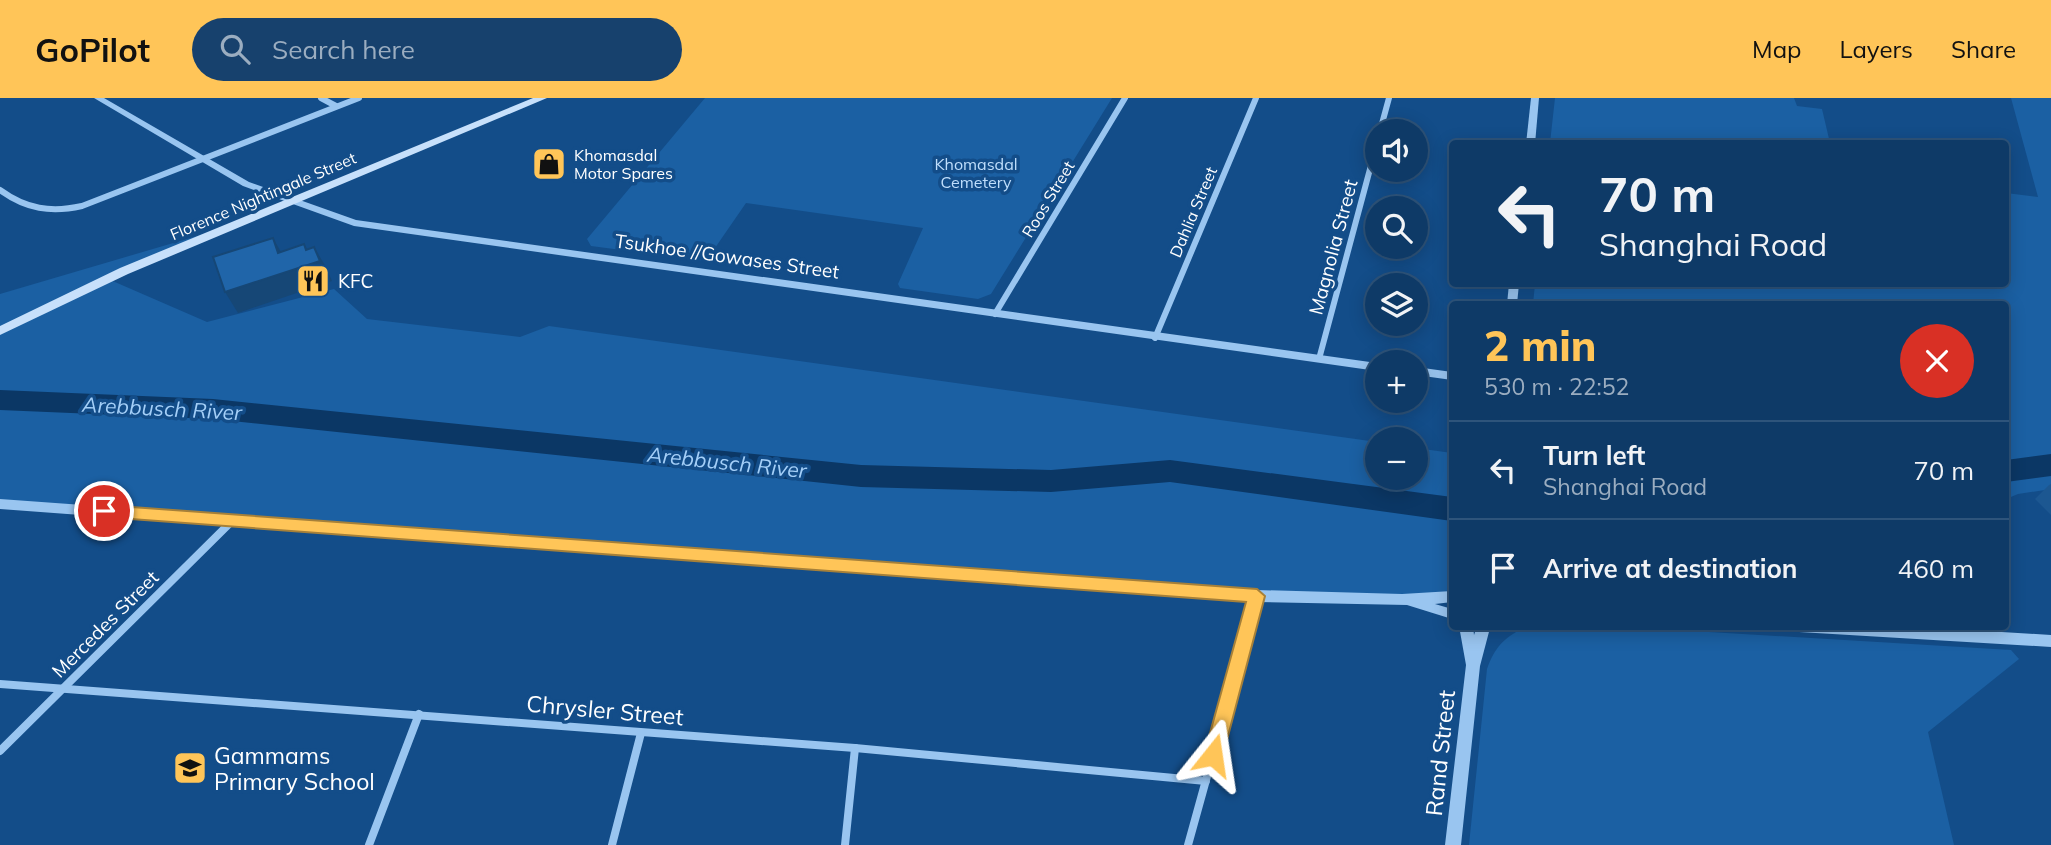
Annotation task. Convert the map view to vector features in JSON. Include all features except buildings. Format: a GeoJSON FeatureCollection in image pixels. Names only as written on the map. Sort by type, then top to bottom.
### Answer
{"type":"FeatureCollection","features":[{"type":"Feature","properties":{"kind":"main road","name":"Florence Nightingale Street"},"geometry":{"type":"LineString","coordinates":[[0,331],[124,271],[287,201],[542,98]]}},
{"type":"Feature","properties":{"kind":"street","name":"Tsukhoe //Gowases Street"},"geometry":{"type":"LineString","coordinates":[[98,98],[202,161],[287,201],[375,227],[563,250],[1155,338],[1365,365]]}},
{"type":"Feature","properties":{"kind":"street"},"geometry":{"type":"LineString","coordinates":[[321,98],[337,106]]}},
{"type":"Feature","properties":{"kind":"street"},"geometry":{"type":"LineString","coordinates":[[0,190],[17,204],[34,209],[62,211],[202,161],[359,98]]}},
{"type":"Feature","properties":{"kind":"street","name":"Roos Street"},"geometry":{"type":"LineString","coordinates":[[995,314],[1125,98]]}},
{"type":"Feature","properties":{"kind":"street","name":"Dahlia Street"},"geometry":{"type":"LineString","coordinates":[[1155,338],[1256,98]]}},
{"type":"Feature","properties":{"kind":"street"},"geometry":{"type":"LineString","coordinates":[[1384,119],[1390,98]]}},
{"type":"Feature","properties":{"kind":"street"},"geometry":{"type":"LineString","coordinates":[[1530,140],[1535,98]]}},
{"type":"Feature","properties":{"kind":"street","name":"Magnolia Street"},"geometry":{"type":"LineString","coordinates":[[1319,359],[1367,182]]}},
{"type":"Feature","properties":{"kind":"street"},"geometry":{"type":"LineString","coordinates":[[1428,373],[1449,376]]}},
{"type":"Feature","properties":{"kind":"street"},"geometry":{"type":"LineString","coordinates":[[0,504],[1257,596],[1402,600],[1449,597]]}},
{"type":"Feature","properties":{"kind":"street","name":"Mercedes Street"},"geometry":{"type":"LineString","coordinates":[[0,751],[233,520]]}},
{"type":"Feature","properties":{"kind":"street"},"geometry":{"type":"LineString","coordinates":[[1188,845],[1257,596]]}},
{"type":"Feature","properties":{"kind":"street"},"geometry":{"type":"LineString","coordinates":[[1402,600],[1449,613]]}},
{"type":"Feature","properties":{"kind":"street","name":"Rand Street"},"geometry":{"type":"LineString","coordinates":[[1467,630],[1473,666]]}},
{"type":"Feature","properties":{"kind":"street","name":"Rand Street"},"geometry":{"type":"LineString","coordinates":[[1453,845],[1473,666],[1484,630]]}},
{"type":"Feature","properties":{"kind":"street"},"geometry":{"type":"LineString","coordinates":[[1866,630],[2051,641]]}},
{"type":"Feature","properties":{"kind":"street","name":"Chrysler Street"},"geometry":{"type":"LineString","coordinates":[[0,684],[60,691],[419,714],[855,748],[1206,781]]}},
{"type":"Feature","properties":{"kind":"street"},"geometry":{"type":"LineString","coordinates":[[369,845],[419,714]]}},
{"type":"Feature","properties":{"kind":"street"},"geometry":{"type":"LineString","coordinates":[[612,845],[641,733]]}},
{"type":"Feature","properties":{"kind":"street"},"geometry":{"type":"LineString","coordinates":[[845,845],[855,748]]}},
{"type":"Feature","properties":{"kind":"green space","name":"Khomasdal Cemetery"},"geometry":{"type":"Polygon","coordinates":[[[705,98],[1112,98],[991,294],[978,299],[900,288],[898,284],[923,228],[746,203],[706,261],[591,246],[587,239],[705,98]]]}},
{"type":"Feature","properties":{"kind":"green space"},"geometry":{"type":"Polygon","coordinates":[[[1555,98],[1794,98],[1797,106],[1822,109],[1829,140],[1550,140],[1555,98]]]}},
{"type":"Feature","properties":{"kind":"green space"},"geometry":{"type":"Polygon","coordinates":[[[2011,98],[2051,98],[2051,464],[2009,470],[2009,301],[1533,301],[1535,287],[2009,287],[2009,193],[2038,197],[2011,98]]]}},
{"type":"Feature","properties":{"kind":"green space"},"geometry":{"type":"Polygon","coordinates":[[[231,226],[108,279],[207,322],[334,289],[367,319],[520,337],[549,326],[1365,440],[1365,490],[1428,490],[1428,450],[1449,453],[1449,597],[1402,600],[0,504],[0,294],[231,226]]]}},
{"type":"Feature","properties":{"kind":"green space"},"geometry":{"type":"Polygon","coordinates":[[[2051,465],[2051,489],[2009,498],[2009,471],[2051,465]]]}},
{"type":"Feature","properties":{"kind":"green space"},"geometry":{"type":"Polygon","coordinates":[[[1521,630],[1676,630],[2011,650],[2019,659],[1928,732],[1954,845],[1469,845],[1487,669],[1501,644],[1521,630]]]}},
{"type":"Feature","properties":{"kind":"waterway","name":"Arebbusch River"},"geometry":{"type":"LineString","coordinates":[[0,400],[213,409],[861,476],[1051,481],[1170,471],[1449,509]]}},
{"type":"Feature","properties":{"kind":"waterway","name":"Arebbusch River"},"geometry":{"type":"LineString","coordinates":[[2009,471],[2051,465]]}},
{"type":"Feature","properties":{"kind":"place","name":"Khomasdal Motor Spares"},"geometry":{"type":"Point","coordinates":[549,164]}},
{"type":"Feature","properties":{"kind":"place","name":"KFC"},"geometry":{"type":"Point","coordinates":[313,281]}},
{"type":"Feature","properties":{"kind":"place","name":"Gammams Primary School"},"geometry":{"type":"Point","coordinates":[190,768]}},
{"type":"Feature","properties":{"kind":"route"},"geometry":{"type":"LineString","coordinates":[[104,511],[1257,596],[1213,755]]}}]}
